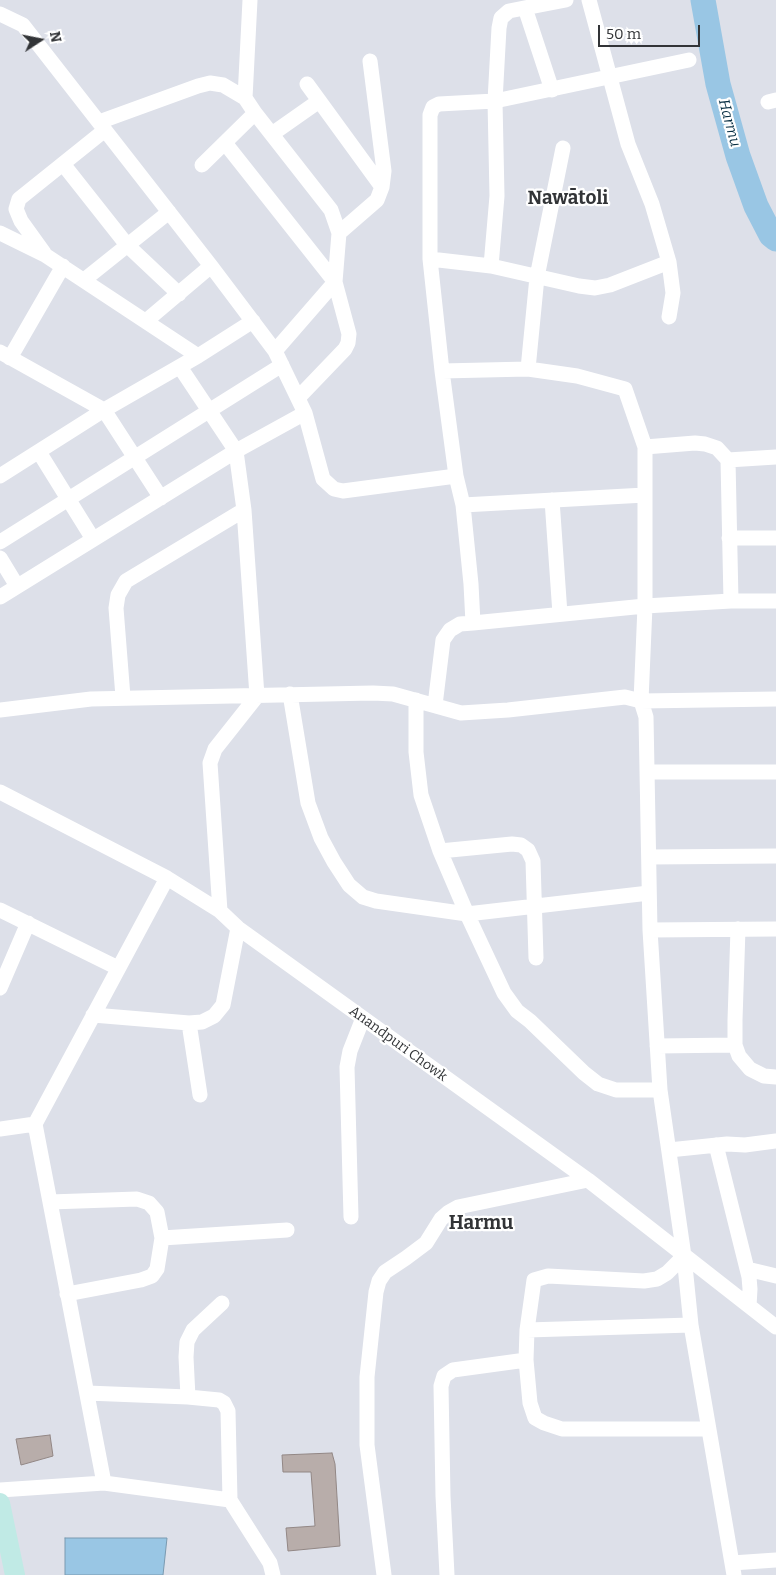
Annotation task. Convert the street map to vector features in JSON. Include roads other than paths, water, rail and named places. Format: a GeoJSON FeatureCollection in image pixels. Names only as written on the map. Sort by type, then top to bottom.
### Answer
{"type":"FeatureCollection","features":[{"type":"Feature","properties":{"kind":"main road"},"geometry":{"type":"LineString","coordinates":[[0,1503],[15,1575]]}},
{"type":"Feature","properties":{"kind":"street"},"geometry":{"type":"LineString","coordinates":[[245,98],[250,0]]}},
{"type":"Feature","properties":{"kind":"street"},"geometry":{"type":"LineString","coordinates":[[491,266],[497,196],[495,101],[501,18],[509,11],[566,0]]}},
{"type":"Feature","properties":{"kind":"street"},"geometry":{"type":"LineString","coordinates":[[589,0],[628,144],[652,204],[669,262],[673,293],[669,317]]}},
{"type":"Feature","properties":{"kind":"street"},"geometry":{"type":"LineString","coordinates":[[525,8],[552,90]]}},
{"type":"Feature","properties":{"kind":"street"},"geometry":{"type":"LineString","coordinates":[[0,14],[22,25],[211,266],[275,351],[305,413],[323,479],[334,489],[343,491],[456,476]]}},
{"type":"Feature","properties":{"kind":"street"},"geometry":{"type":"LineString","coordinates":[[473,623],[463,505],[456,476],[430,259],[430,115],[433,107],[439,104],[495,101],[689,60]]}},
{"type":"Feature","properties":{"kind":"street"},"geometry":{"type":"LineString","coordinates":[[339,233],[377,200],[382,187],[384,171],[370,61]]}},
{"type":"Feature","properties":{"kind":"street"},"geometry":{"type":"LineString","coordinates":[[45,255],[21,221],[16,209],[20,199],[63,164],[102,126],[210,83],[223,85],[245,98],[331,210],[339,233],[335,282],[349,334],[348,343],[298,398]]}},
{"type":"Feature","properties":{"kind":"street"},"geometry":{"type":"LineString","coordinates":[[307,84],[382,187]]}},
{"type":"Feature","properties":{"kind":"street"},"geometry":{"type":"LineString","coordinates":[[272,134],[320,101]]}},
{"type":"Feature","properties":{"kind":"street"},"geometry":{"type":"LineString","coordinates":[[202,165],[255,113]]}},
{"type":"Feature","properties":{"kind":"street"},"geometry":{"type":"LineString","coordinates":[[225,142],[335,282]]}},
{"type":"Feature","properties":{"kind":"street"},"geometry":{"type":"LineString","coordinates":[[528,369],[537,277],[563,148]]}},
{"type":"Feature","properties":{"kind":"street"},"geometry":{"type":"LineString","coordinates":[[63,164],[127,245],[179,294]]}},
{"type":"Feature","properties":{"kind":"street"},"geometry":{"type":"LineString","coordinates":[[84,280],[169,212]]}},
{"type":"Feature","properties":{"kind":"street"},"geometry":{"type":"LineString","coordinates":[[0,233],[63,266],[198,356]]}},
{"type":"Feature","properties":{"kind":"street"},"geometry":{"type":"LineString","coordinates":[[430,259],[491,266],[595,288],[610,285],[669,262]]}},
{"type":"Feature","properties":{"kind":"street"},"geometry":{"type":"LineString","coordinates":[[63,266],[5,355],[104,410],[161,498]]}},
{"type":"Feature","properties":{"kind":"street"},"geometry":{"type":"LineString","coordinates":[[146,321],[211,266]]}},
{"type":"Feature","properties":{"kind":"street"},"geometry":{"type":"LineString","coordinates":[[275,351],[335,282]]}},
{"type":"Feature","properties":{"kind":"street"},"geometry":{"type":"LineString","coordinates":[[0,476],[104,410],[180,367],[253,321]]}},
{"type":"Feature","properties":{"kind":"street"},"geometry":{"type":"LineString","coordinates":[[0,542],[282,366]]}},
{"type":"Feature","properties":{"kind":"street"},"geometry":{"type":"LineString","coordinates":[[180,367],[236,452],[244,510],[258,696],[215,749],[210,764],[220,912]]}},
{"type":"Feature","properties":{"kind":"street"},"geometry":{"type":"LineString","coordinates":[[442,371],[528,369],[577,376],[625,389],[645,447],[645,606],[641,701],[646,717],[650,930],[660,1090],[684,1256],[691,1326],[733,1569],[776,1560]]}},
{"type":"Feature","properties":{"kind":"street"},"geometry":{"type":"LineString","coordinates":[[0,597],[236,452],[305,413]]}},
{"type":"Feature","properties":{"kind":"street"},"geometry":{"type":"LineString","coordinates":[[645,447],[705,444],[717,448],[728,460],[731,601]]}},
{"type":"Feature","properties":{"kind":"street"},"geometry":{"type":"LineString","coordinates":[[39,452],[93,539]]}},
{"type":"Feature","properties":{"kind":"street"},"geometry":{"type":"LineString","coordinates":[[728,460],[776,457]]}},
{"type":"Feature","properties":{"kind":"street"},"geometry":{"type":"LineString","coordinates":[[463,505],[646,495]]}},
{"type":"Feature","properties":{"kind":"street"},"geometry":{"type":"LineString","coordinates":[[552,500],[560,614]]}},
{"type":"Feature","properties":{"kind":"street"},"geometry":{"type":"LineString","coordinates":[[123,697],[116,608],[118,594],[126,581],[244,510]]}},
{"type":"Feature","properties":{"kind":"street"},"geometry":{"type":"LineString","coordinates":[[729,538],[776,538]]}},
{"type":"Feature","properties":{"kind":"street"},"geometry":{"type":"LineString","coordinates":[[0,558],[17,586]]}},
{"type":"Feature","properties":{"kind":"street"},"geometry":{"type":"LineString","coordinates":[[435,705],[443,640],[450,630],[460,624],[645,606],[776,600]]}},
{"type":"Feature","properties":{"kind":"street"},"geometry":{"type":"LineString","coordinates":[[290,694],[308,803],[321,838],[349,885],[363,897],[376,901],[466,914],[649,893]]}},
{"type":"Feature","properties":{"kind":"street"},"geometry":{"type":"LineString","coordinates":[[0,710],[123,697],[290,694],[393,694],[461,713],[508,710],[625,697],[641,701],[776,699]]}},
{"type":"Feature","properties":{"kind":"street"},"geometry":{"type":"LineString","coordinates":[[416,700],[416,752],[421,795],[440,851],[466,914],[504,993],[517,1011],[598,1084],[616,1090],[660,1090]]}},
{"type":"Feature","properties":{"kind":"street"},"geometry":{"type":"LineString","coordinates":[[647,772],[776,772]]}},
{"type":"Feature","properties":{"kind":"street","name":"Anandpuri Chowk"},"geometry":{"type":"LineString","coordinates":[[0,792],[167,878],[220,912],[238,928],[588,1180],[776,1327]]}},
{"type":"Feature","properties":{"kind":"street"},"geometry":{"type":"LineString","coordinates":[[440,851],[512,844],[521,845],[528,850],[533,861],[536,958]]}},
{"type":"Feature","properties":{"kind":"street"},"geometry":{"type":"LineString","coordinates":[[649,857],[776,856]]}},
{"type":"Feature","properties":{"kind":"street"},"geometry":{"type":"LineString","coordinates":[[104,1483],[35,1124],[167,878]]}},
{"type":"Feature","properties":{"kind":"street"},"geometry":{"type":"LineString","coordinates":[[0,910],[118,968]]}},
{"type":"Feature","properties":{"kind":"street"},"geometry":{"type":"LineString","coordinates":[[0,988],[28,924]]}},
{"type":"Feature","properties":{"kind":"street"},"geometry":{"type":"LineString","coordinates":[[93,1015],[189,1023],[202,1022],[214,1016],[223,1005],[238,928]]}},
{"type":"Feature","properties":{"kind":"street"},"geometry":{"type":"LineString","coordinates":[[738,929],[735,1045],[738,1056],[750,1069],[764,1076],[776,1077]]}},
{"type":"Feature","properties":{"kind":"street"},"geometry":{"type":"LineString","coordinates":[[650,930],[776,929]]}},
{"type":"Feature","properties":{"kind":"street"},"geometry":{"type":"LineString","coordinates":[[351,1217],[347,1067],[350,1051],[363,1018]]}},
{"type":"Feature","properties":{"kind":"street"},"geometry":{"type":"LineString","coordinates":[[189,1023],[200,1095]]}},
{"type":"Feature","properties":{"kind":"street"},"geometry":{"type":"LineString","coordinates":[[657,1046],[735,1045]]}},
{"type":"Feature","properties":{"kind":"street"},"geometry":{"type":"LineString","coordinates":[[0,1129],[35,1124]]}},
{"type":"Feature","properties":{"kind":"street"},"geometry":{"type":"LineString","coordinates":[[669,1150],[776,1141]]}},
{"type":"Feature","properties":{"kind":"street"},"geometry":{"type":"LineString","coordinates":[[716,1145],[747,1269],[750,1289],[749,1306]]}},
{"type":"Feature","properties":{"kind":"street"},"geometry":{"type":"LineString","coordinates":[[384,1575],[367,1445],[367,1377],[379,1281],[384,1272],[426,1243],[441,1219],[458,1207],[588,1180]]}},
{"type":"Feature","properties":{"kind":"street"},"geometry":{"type":"LineString","coordinates":[[50,1202],[137,1199],[150,1203],[157,1212],[162,1238],[157,1269],[152,1276],[141,1280],[68,1294]]}},
{"type":"Feature","properties":{"kind":"street"},"geometry":{"type":"LineString","coordinates":[[162,1238],[287,1230]]}},
{"type":"Feature","properties":{"kind":"street"},"geometry":{"type":"LineString","coordinates":[[684,1256],[667,1273],[644,1281],[548,1276],[534,1280],[527,1330],[526,1360],[530,1403],[534,1418],[562,1428],[709,1429]]}},
{"type":"Feature","properties":{"kind":"street"},"geometry":{"type":"LineString","coordinates":[[747,1269],[776,1276]]}},
{"type":"Feature","properties":{"kind":"street"},"geometry":{"type":"LineString","coordinates":[[188,1397],[187,1342],[193,1330],[222,1303]]}},
{"type":"Feature","properties":{"kind":"street"},"geometry":{"type":"LineString","coordinates":[[527,1330],[691,1326]]}},
{"type":"Feature","properties":{"kind":"street"},"geometry":{"type":"LineString","coordinates":[[447,1575],[441,1386],[444,1376],[453,1370],[526,1360]]}},
{"type":"Feature","properties":{"kind":"street"},"geometry":{"type":"LineString","coordinates":[[87,1393],[188,1397],[219,1400],[224,1403],[228,1411],[230,1500],[270,1563],[273,1575]]}},
{"type":"Feature","properties":{"kind":"street"},"geometry":{"type":"LineString","coordinates":[[0,1490],[104,1483],[230,1500]]}},
{"type":"Feature","properties":{"kind":"water"},"geometry":{"type":"Polygon","coordinates":[[[65,1538],[167,1538],[163,1575],[65,1575],[65,1538]]]}},
{"type":"Feature","properties":{"kind":"waterway","name":"Harmu"},"geometry":{"type":"LineString","coordinates":[[703,0],[718,84],[738,156],[756,206],[771,235],[776,239]]}},
{"type":"Feature","properties":{"kind":"district","name":"Nawātoli"},"geometry":{"type":"Point","coordinates":[568,199]}},
{"type":"Feature","properties":{"kind":"district","name":"Harmu"},"geometry":{"type":"Point","coordinates":[481,1224]}}]}
